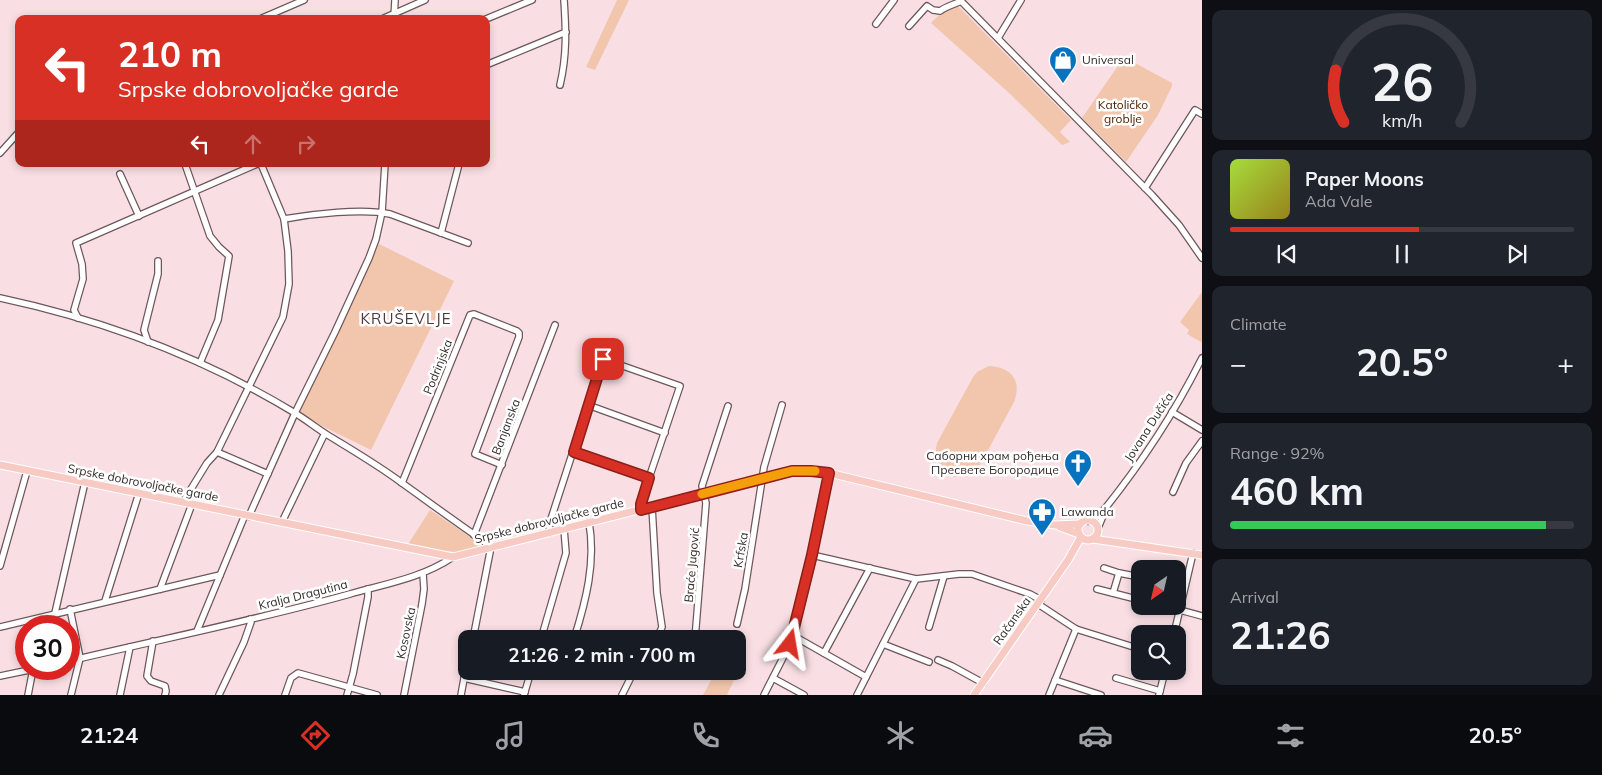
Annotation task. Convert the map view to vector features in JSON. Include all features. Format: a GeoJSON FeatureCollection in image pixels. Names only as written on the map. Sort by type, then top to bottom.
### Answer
{"type":"FeatureCollection","features":[{"type":"Feature","properties":{"kind":"main road","name":"Srpske dobrovoljačke garde"},"geometry":{"type":"LineString","coordinates":[[0,464],[453,557],[792,471],[829,473],[1017,518],[1055,525]]}},
{"type":"Feature","properties":{"kind":"main road"},"geometry":{"type":"LineString","coordinates":[[1055,525],[1080,524],[1088,521],[1096,524],[1097,536],[1085,538]]}},
{"type":"Feature","properties":{"kind":"main road"},"geometry":{"type":"LineString","coordinates":[[1080,524],[1078,529],[1085,538]]}},
{"type":"Feature","properties":{"kind":"main road"},"geometry":{"type":"LineString","coordinates":[[1055,525],[1085,538],[1202,555]]}},
{"type":"Feature","properties":{"kind":"main road"},"geometry":{"type":"LineString","coordinates":[[1098,530],[1118,542]]}},
{"type":"Feature","properties":{"kind":"main road","name":"Račanska"},"geometry":{"type":"LineString","coordinates":[[974,695],[1085,538]]}},
{"type":"Feature","properties":{"kind":"street"},"geometry":{"type":"LineString","coordinates":[[269,15],[304,0]]}},
{"type":"Feature","properties":{"kind":"street"},"geometry":{"type":"LineString","coordinates":[[394,15],[395,0]]}},
{"type":"Feature","properties":{"kind":"street"},"geometry":{"type":"LineString","coordinates":[[396,15],[425,0]]}},
{"type":"Feature","properties":{"kind":"street"},"geometry":{"type":"LineString","coordinates":[[490,18],[532,0]]}},
{"type":"Feature","properties":{"kind":"street"},"geometry":{"type":"LineString","coordinates":[[560,85],[565,63],[564,0]]}},
{"type":"Feature","properties":{"kind":"street"},"geometry":{"type":"LineString","coordinates":[[876,24],[894,0]]}},
{"type":"Feature","properties":{"kind":"street"},"geometry":{"type":"LineString","coordinates":[[998,38],[1021,0]]}},
{"type":"Feature","properties":{"kind":"street"},"geometry":{"type":"LineString","coordinates":[[909,26],[927,6],[938,11],[960,1],[1146,188],[1179,225],[1202,258]]}},
{"type":"Feature","properties":{"kind":"street"},"geometry":{"type":"LineString","coordinates":[[490,63],[566,32]]}},
{"type":"Feature","properties":{"kind":"street"},"geometry":{"type":"LineString","coordinates":[[1146,188],[1195,110],[1202,114]]}},
{"type":"Feature","properties":{"kind":"street"},"geometry":{"type":"LineString","coordinates":[[0,153],[15,136]]}},
{"type":"Feature","properties":{"kind":"street"},"geometry":{"type":"LineString","coordinates":[[186,167],[210,236],[218,247],[229,256],[218,320],[200,363]]}},
{"type":"Feature","properties":{"kind":"street"},"geometry":{"type":"LineString","coordinates":[[68,315],[74,310],[83,279],[82,264],[76,244],[250,167]]}},
{"type":"Feature","properties":{"kind":"street"},"geometry":{"type":"LineString","coordinates":[[183,502],[207,463],[217,452],[283,317],[289,284],[288,251],[284,219],[262,167]]}},
{"type":"Feature","properties":{"kind":"street"},"geometry":{"type":"LineString","coordinates":[[197,631],[247,515],[369,258],[376,239],[382,212],[385,167]]}},
{"type":"Feature","properties":{"kind":"street"},"geometry":{"type":"LineString","coordinates":[[442,233],[458,167]]}},
{"type":"Feature","properties":{"kind":"street"},"geometry":{"type":"LineString","coordinates":[[120,174],[139,216]]}},
{"type":"Feature","properties":{"kind":"street"},"geometry":{"type":"LineString","coordinates":[[284,219],[382,212],[468,243]]}},
{"type":"Feature","properties":{"kind":"street"},"geometry":{"type":"LineString","coordinates":[[148,342],[144,330],[156,283],[158,261]]}},
{"type":"Feature","properties":{"kind":"street"},"geometry":{"type":"LineString","coordinates":[[0,298],[78,318],[133,336],[200,363],[295,413],[402,482],[485,542],[489,548],[488,569],[475,630]]}},
{"type":"Feature","properties":{"kind":"street"},"geometry":{"type":"LineString","coordinates":[[74,310],[78,318]]}},
{"type":"Feature","properties":{"kind":"street","name":"Podrinjska"},"geometry":{"type":"LineString","coordinates":[[402,482],[470,315],[474,314],[517,331],[520,337],[475,454],[502,465]]}},
{"type":"Feature","properties":{"kind":"street","name":"Banjanska"},"geometry":{"type":"LineString","coordinates":[[474,534],[556,325]]}},
{"type":"Feature","properties":{"kind":"street"},"geometry":{"type":"LineString","coordinates":[[133,336],[144,330]]}},
{"type":"Feature","properties":{"kind":"street","name":"Jovana Dučića"},"geometry":{"type":"LineString","coordinates":[[1108,504],[1148,450],[1202,358]]}},
{"type":"Feature","properties":{"kind":"street"},"geometry":{"type":"LineString","coordinates":[[549,533],[550,522],[603,359],[680,386],[649,478],[641,510]]}},
{"type":"Feature","properties":{"kind":"street"},"geometry":{"type":"LineString","coordinates":[[588,405],[665,433]]}},
{"type":"Feature","properties":{"kind":"street","name":"Krfska"},"geometry":{"type":"LineString","coordinates":[[736,624],[745,589],[764,467],[782,405]]}},
{"type":"Feature","properties":{"kind":"street","name":"Braće Jugović"},"geometry":{"type":"LineString","coordinates":[[696,630],[706,503],[702,486],[728,406]]}},
{"type":"Feature","properties":{"kind":"street"},"geometry":{"type":"LineString","coordinates":[[1172,412],[1202,430]]}},
{"type":"Feature","properties":{"kind":"street"},"geometry":{"type":"LineString","coordinates":[[282,522],[325,434]]}},
{"type":"Feature","properties":{"kind":"street"},"geometry":{"type":"LineString","coordinates":[[1173,492],[1186,463],[1202,441]]}},
{"type":"Feature","properties":{"kind":"street"},"geometry":{"type":"LineString","coordinates":[[217,452],[268,474]]}},
{"type":"Feature","properties":{"kind":"street"},"geometry":{"type":"LineString","coordinates":[[574,452],[649,478]]}},
{"type":"Feature","properties":{"kind":"street"},"geometry":{"type":"LineString","coordinates":[[0,566],[27,471]]}},
{"type":"Feature","properties":{"kind":"street"},"geometry":{"type":"LineString","coordinates":[[764,695],[790,644],[812,555],[829,473]]}},
{"type":"Feature","properties":{"kind":"street"},"geometry":{"type":"LineString","coordinates":[[55,613],[85,482]]}},
{"type":"Feature","properties":{"kind":"street"},"geometry":{"type":"LineString","coordinates":[[105,601],[139,492]]}},
{"type":"Feature","properties":{"kind":"street"},"geometry":{"type":"LineString","coordinates":[[160,589],[192,504]]}},
{"type":"Feature","properties":{"kind":"street"},"geometry":{"type":"LineString","coordinates":[[1088,521],[1099,516],[1108,504]]}},
{"type":"Feature","properties":{"kind":"street"},"geometry":{"type":"LineString","coordinates":[[1098,530],[1108,504]]}},
{"type":"Feature","properties":{"kind":"street"},"geometry":{"type":"LineString","coordinates":[[652,507],[661,630]]}},
{"type":"Feature","properties":{"kind":"street"},"geometry":{"type":"LineString","coordinates":[[577,630],[590,574],[591,538],[589,522]]}},
{"type":"Feature","properties":{"kind":"street"},"geometry":{"type":"LineString","coordinates":[[544,630],[564,560],[566,544],[564,529]]}},
{"type":"Feature","properties":{"kind":"street"},"geometry":{"type":"LineString","coordinates":[[1186,582],[1193,553]]}},
{"type":"Feature","properties":{"kind":"street"},"geometry":{"type":"LineString","coordinates":[[812,555],[916,579],[972,574],[1030,594],[1076,630],[1131,646]]}},
{"type":"Feature","properties":{"kind":"street","name":"Kralja Dragutina"},"geometry":{"type":"LineString","coordinates":[[80,658],[250,619],[368,589],[423,574],[442,565],[453,557]]}},
{"type":"Feature","properties":{"kind":"street"},"geometry":{"type":"LineString","coordinates":[[824,653],[870,568]]}},
{"type":"Feature","properties":{"kind":"street"},"geometry":{"type":"LineString","coordinates":[[1104,568],[1131,576]]}},
{"type":"Feature","properties":{"kind":"street"},"geometry":{"type":"LineString","coordinates":[[1113,592],[1119,573]]}},
{"type":"Feature","properties":{"kind":"street","name":"Kosovska"},"geometry":{"type":"LineString","coordinates":[[404,695],[422,604],[423,574]]}},
{"type":"Feature","properties":{"kind":"street"},"geometry":{"type":"LineString","coordinates":[[0,627],[220,575]]}},
{"type":"Feature","properties":{"kind":"street"},"geometry":{"type":"LineString","coordinates":[[929,627],[944,576]]}},
{"type":"Feature","properties":{"kind":"street"},"geometry":{"type":"LineString","coordinates":[[857,695],[916,579]]}},
{"type":"Feature","properties":{"kind":"street"},"geometry":{"type":"LineString","coordinates":[[347,695],[368,597],[368,589]]}},
{"type":"Feature","properties":{"kind":"street"},"geometry":{"type":"LineString","coordinates":[[1097,589],[1131,597]]}},
{"type":"Feature","properties":{"kind":"street"},"geometry":{"type":"LineString","coordinates":[[70,609],[71,615]]}},
{"type":"Feature","properties":{"kind":"street"},"geometry":{"type":"LineString","coordinates":[[1186,612],[1202,616]]}},
{"type":"Feature","properties":{"kind":"street"},"geometry":{"type":"LineString","coordinates":[[219,695],[244,642],[250,619]]}},
{"type":"Feature","properties":{"kind":"street"},"geometry":{"type":"LineString","coordinates":[[1049,695],[1076,630]]}},
{"type":"Feature","properties":{"kind":"street"},"geometry":{"type":"LineString","coordinates":[[792,635],[866,677]]}},
{"type":"Feature","properties":{"kind":"street"},"geometry":{"type":"LineString","coordinates":[[153,641],[147,676],[151,681],[165,686],[165,695]]}},
{"type":"Feature","properties":{"kind":"street"},"geometry":{"type":"LineString","coordinates":[[883,644],[929,662]]}},
{"type":"Feature","properties":{"kind":"street"},"geometry":{"type":"LineString","coordinates":[[120,695],[130,647]]}},
{"type":"Feature","properties":{"kind":"street"},"geometry":{"type":"LineString","coordinates":[[938,660],[983,683]]}},
{"type":"Feature","properties":{"kind":"street"},"geometry":{"type":"LineString","coordinates":[[0,676],[15,673]]}},
{"type":"Feature","properties":{"kind":"street"},"geometry":{"type":"LineString","coordinates":[[284,695],[291,678],[298,673],[377,695]]}},
{"type":"Feature","properties":{"kind":"street"},"geometry":{"type":"LineString","coordinates":[[773,678],[804,695]]}},
{"type":"Feature","properties":{"kind":"street"},"geometry":{"type":"LineString","coordinates":[[1116,678],[1160,693],[1163,680]]}},
{"type":"Feature","properties":{"kind":"street"},"geometry":{"type":"LineString","coordinates":[[28,695],[31,680]]}},
{"type":"Feature","properties":{"kind":"street"},"geometry":{"type":"LineString","coordinates":[[71,695],[75,680]]}},
{"type":"Feature","properties":{"kind":"street"},"geometry":{"type":"LineString","coordinates":[[461,695],[464,680]]}},
{"type":"Feature","properties":{"kind":"street"},"geometry":{"type":"LineString","coordinates":[[472,680],[524,694],[528,680]]}},
{"type":"Feature","properties":{"kind":"street"},"geometry":{"type":"LineString","coordinates":[[622,695],[630,680]]}},
{"type":"Feature","properties":{"kind":"street"},"geometry":{"type":"LineString","coordinates":[[1055,680],[1098,694]]}},
{"type":"Feature","properties":{"kind":"green space"},"geometry":{"type":"Polygon","coordinates":[[[617,0],[629,0],[595,70],[586,67],[617,0]]]}},
{"type":"Feature","properties":{"kind":"green space"},"geometry":{"type":"Polygon","coordinates":[[[953,1],[1071,120],[1060,132],[1070,142],[1062,145],[1008,92],[931,23],[953,1]]]}},
{"type":"Feature","properties":{"kind":"green space","name":"Katoličko groblje"},"geometry":{"type":"Polygon","coordinates":[[[1124,57],[1172,83],[1158,115],[1126,162],[1082,118],[1124,57]]]}},
{"type":"Feature","properties":{"kind":"green space"},"geometry":{"type":"Polygon","coordinates":[[[379,244],[454,281],[371,450],[296,413],[379,244]]]}},
{"type":"Feature","properties":{"kind":"green space"},"geometry":{"type":"Polygon","coordinates":[[[1202,292],[1201,342],[1187,334],[1189,330],[1180,322],[1202,292]]]}},
{"type":"Feature","properties":{"kind":"green space"},"geometry":{"type":"Polygon","coordinates":[[[989,366],[1004,369],[1013,376],[1017,388],[1014,402],[980,465],[964,476],[948,475],[938,463],[936,454],[937,443],[973,377],[977,372],[989,366]]]}},
{"type":"Feature","properties":{"kind":"green space"},"geometry":{"type":"Polygon","coordinates":[[[430,510],[478,542],[480,547],[457,552],[407,546],[430,510]]]}},
{"type":"Feature","properties":{"kind":"green space"},"geometry":{"type":"Polygon","coordinates":[[[711,680],[734,680],[727,695],[703,695],[711,680]]]}},
{"type":"Feature","properties":{"kind":"slow traffic"},"geometry":{"type":"LineString","coordinates":[[702,494],[792,471],[815,471]]}},
{"type":"Feature","properties":{"kind":"place","name":"Universal"},"geometry":{"type":"Point","coordinates":[1063,84]}},
{"type":"Feature","properties":{"kind":"place","name":"Саборни храм рођења Пресвете Богородице"},"geometry":{"type":"Point","coordinates":[1078,487]}},
{"type":"Feature","properties":{"kind":"place","name":"Lawanda"},"geometry":{"type":"Point","coordinates":[1042,536]}},
{"type":"Feature","properties":{"kind":"district","name":"KRUŠEVLJE"},"geometry":{"type":"Point","coordinates":[406,319]}},
{"type":"Feature","properties":{"kind":"route"},"geometry":{"type":"LineString","coordinates":[[603,359],[574,452],[649,478],[641,510],[792,471],[829,473],[812,555],[790,644]]}}]}
